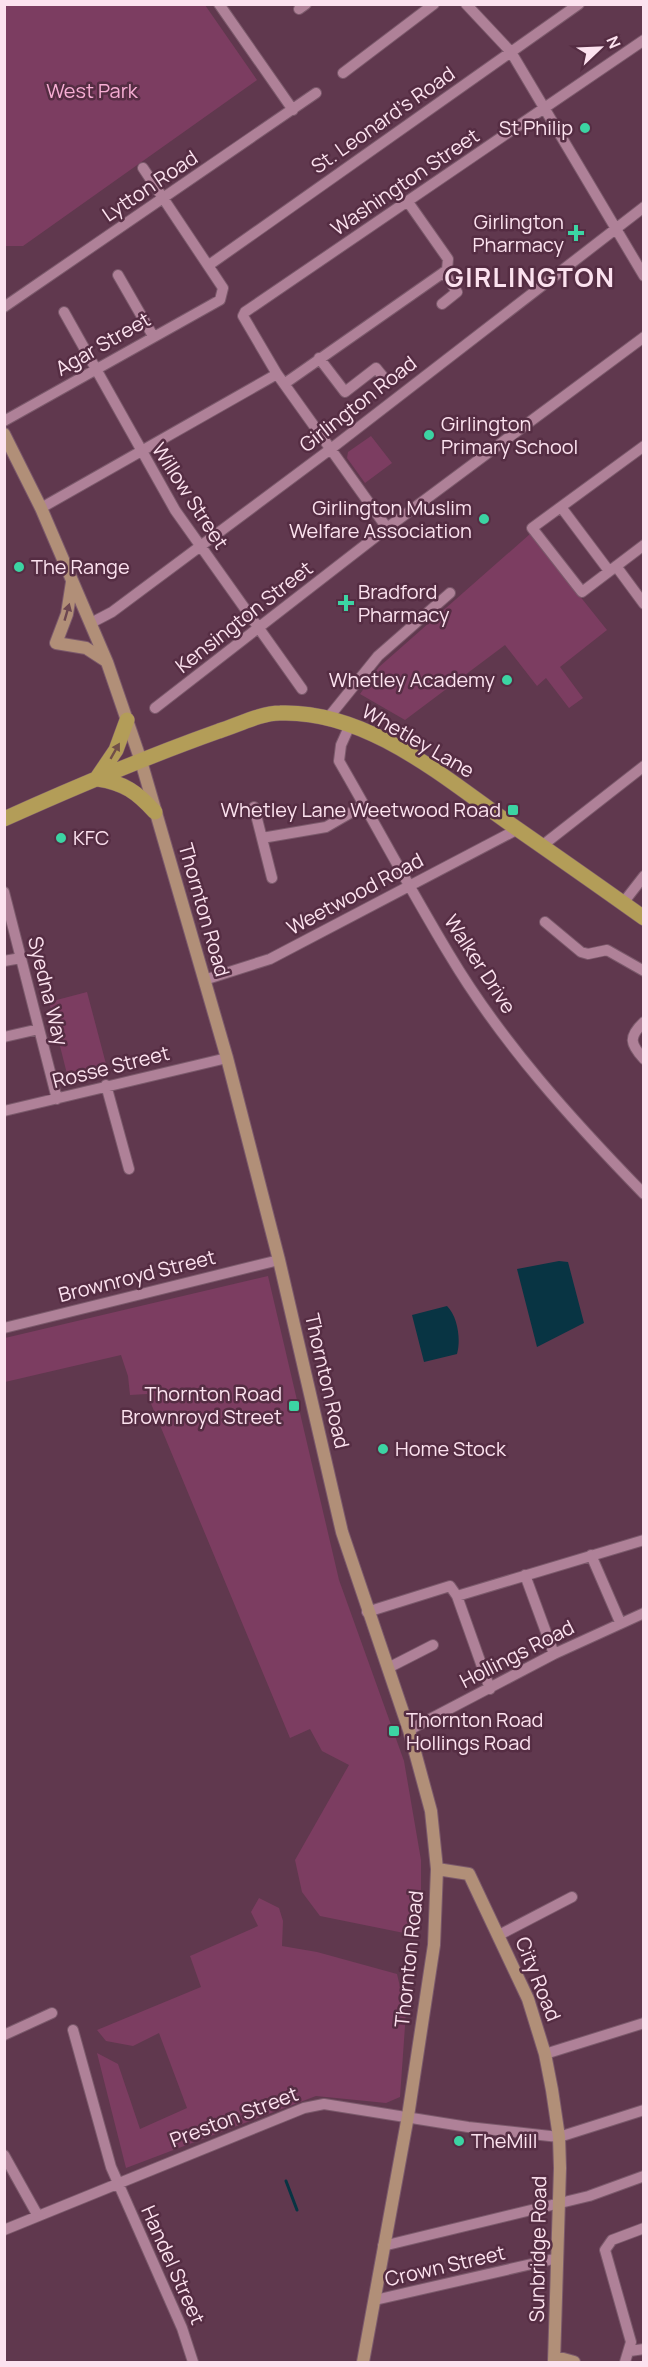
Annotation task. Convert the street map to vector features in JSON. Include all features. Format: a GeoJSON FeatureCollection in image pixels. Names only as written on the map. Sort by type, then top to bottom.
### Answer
{"type":"FeatureCollection","features":[{"type":"Feature","properties":{"kind":"main road","name":"Thornton Road"},"geometry":{"type":"LineString","coordinates":[[4,434],[41,508],[91,623],[141,760],[227,1058],[279,1260],[342,1532],[409,1730],[431,1811],[437,1869],[434,1945],[408,2116],[363,2362]]}},
{"type":"Feature","properties":{"kind":"main road"},"geometry":{"type":"LineString","coordinates":[[72,580],[67,614],[56,643],[86,648],[107,662]]}},
{"type":"Feature","properties":{"kind":"main road","name":"Whetley Lane"},"geometry":{"type":"LineString","coordinates":[[4,819],[141,760],[277,713],[305,713],[350,725],[381,739],[437,771],[644,918]]}},
{"type":"Feature","properties":{"kind":"main road"},"geometry":{"type":"LineString","coordinates":[[127,720],[116,750],[95,778],[128,786],[139,794],[155,812]]}},
{"type":"Feature","properties":{"kind":"main road","name":"City Road"},"geometry":{"type":"LineString","coordinates":[[437,1869],[469,1874],[500,1935],[528,1999],[545,2054],[560,2137]]}},
{"type":"Feature","properties":{"kind":"main road","name":"Sunbridge Road"},"geometry":{"type":"LineString","coordinates":[[555,2360],[560,2137]]}},
{"type":"Feature","properties":{"kind":"main road"},"geometry":{"type":"LineString","coordinates":[[555,2360],[574,2362]]}},
{"type":"Feature","properties":{"kind":"street"},"geometry":{"type":"LineString","coordinates":[[219,4],[293,110]]}},
{"type":"Feature","properties":{"kind":"street"},"geometry":{"type":"LineString","coordinates":[[343,73],[434,4]]}},
{"type":"Feature","properties":{"kind":"street"},"geometry":{"type":"LineString","coordinates":[[466,4],[511,52],[644,276]]}},
{"type":"Feature","properties":{"kind":"street","name":"St. Leonard's Road"},"geometry":{"type":"LineString","coordinates":[[209,265],[579,4]]}},
{"type":"Feature","properties":{"kind":"street","name":"Washington Street"},"geometry":{"type":"LineString","coordinates":[[277,374],[245,323],[243,316],[245,312],[644,40]]}},
{"type":"Feature","properties":{"kind":"street","name":"Lytton Road"},"geometry":{"type":"LineString","coordinates":[[4,308],[315,93]]}},
{"type":"Feature","properties":{"kind":"street"},"geometry":{"type":"LineString","coordinates":[[143,168],[209,265]]}},
{"type":"Feature","properties":{"kind":"street"},"geometry":{"type":"LineString","coordinates":[[408,202],[448,259],[446,271],[457,292],[442,304]]}},
{"type":"Feature","properties":{"kind":"street","name":"Girlington Road"},"geometry":{"type":"LineString","coordinates":[[91,623],[112,612],[332,448],[644,207]]}},
{"type":"Feature","properties":{"kind":"street","name":"Agar Street"},"geometry":{"type":"LineString","coordinates":[[4,421],[220,300],[223,288],[209,265]]}},
{"type":"Feature","properties":{"kind":"street"},"geometry":{"type":"LineString","coordinates":[[284,384],[446,271]]}},
{"type":"Feature","properties":{"kind":"street"},"geometry":{"type":"LineString","coordinates":[[118,275],[153,336]]}},
{"type":"Feature","properties":{"kind":"street","name":"Willow Street"},"geometry":{"type":"LineString","coordinates":[[64,312],[139,451],[200,546],[302,689]]}},
{"type":"Feature","properties":{"kind":"street","name":"Kensington Street"},"geometry":{"type":"LineString","coordinates":[[155,708],[387,528],[644,338]]}},
{"type":"Feature","properties":{"kind":"street"},"geometry":{"type":"LineString","coordinates":[[319,358],[345,392],[376,368],[385,379]]}},
{"type":"Feature","properties":{"kind":"street"},"geometry":{"type":"LineString","coordinates":[[41,508],[277,374],[387,528]]}},
{"type":"Feature","properties":{"kind":"street"},"geometry":{"type":"LineString","coordinates":[[644,446],[532,528],[582,592],[644,545]]}},
{"type":"Feature","properties":{"kind":"street"},"geometry":{"type":"LineString","coordinates":[[561,507],[644,604]]}},
{"type":"Feature","properties":{"kind":"street"},"geometry":{"type":"LineString","coordinates":[[328,718],[378,656],[450,593]]}},
{"type":"Feature","properties":{"kind":"street","name":"Walker Drive"},"geometry":{"type":"LineString","coordinates":[[350,725],[341,745],[339,760],[449,955],[499,1028],[552,1095],[644,1194]]}},
{"type":"Feature","properties":{"kind":"street"},"geometry":{"type":"LineString","coordinates":[[543,845],[644,766]]}},
{"type":"Feature","properties":{"kind":"street"},"geometry":{"type":"LineString","coordinates":[[262,838],[326,827],[364,805]]}},
{"type":"Feature","properties":{"kind":"street"},"geometry":{"type":"LineString","coordinates":[[254,807],[272,878]]}},
{"type":"Feature","properties":{"kind":"street","name":"Weetwood Road"},"geometry":{"type":"LineString","coordinates":[[204,980],[270,959],[518,829]]}},
{"type":"Feature","properties":{"kind":"street"},"geometry":{"type":"LineString","coordinates":[[623,903],[644,876]]}},
{"type":"Feature","properties":{"kind":"street","name":"Syedna Way"},"geometry":{"type":"LineString","coordinates":[[4,892],[57,1099]]}},
{"type":"Feature","properties":{"kind":"street"},"geometry":{"type":"LineString","coordinates":[[545,922],[581,952],[588,954],[607,950],[643,970]]}},
{"type":"Feature","properties":{"kind":"street"},"geometry":{"type":"LineString","coordinates":[[4,961],[21,958]]}},
{"type":"Feature","properties":{"kind":"street"},"geometry":{"type":"LineString","coordinates":[[644,1022],[634,1031],[631,1040],[632,1046],[644,1059]]}},
{"type":"Feature","properties":{"kind":"street"},"geometry":{"type":"LineString","coordinates":[[4,1036],[39,1029]]}},
{"type":"Feature","properties":{"kind":"street","name":"Rosse Street"},"geometry":{"type":"LineString","coordinates":[[4,1111],[227,1058]]}},
{"type":"Feature","properties":{"kind":"street"},"geometry":{"type":"LineString","coordinates":[[106,1085],[129,1169]]}},
{"type":"Feature","properties":{"kind":"street","name":"Brownroyd Street"},"geometry":{"type":"LineString","coordinates":[[4,1328],[279,1260]]}},
{"type":"Feature","properties":{"kind":"street"},"geometry":{"type":"LineString","coordinates":[[457,1596],[644,1540]]}},
{"type":"Feature","properties":{"kind":"street"},"geometry":{"type":"LineString","coordinates":[[591,1555],[620,1622]]}},
{"type":"Feature","properties":{"kind":"street"},"geometry":{"type":"LineString","coordinates":[[525,1575],[554,1654]]}},
{"type":"Feature","properties":{"kind":"street"},"geometry":{"type":"LineString","coordinates":[[368,1612],[450,1586],[457,1596],[490,1689]]}},
{"type":"Feature","properties":{"kind":"street","name":"Hollings Road"},"geometry":{"type":"LineString","coordinates":[[409,1730],[554,1654],[644,1613]]}},
{"type":"Feature","properties":{"kind":"street"},"geometry":{"type":"LineString","coordinates":[[388,1668],[433,1645]]}},
{"type":"Feature","properties":{"kind":"street"},"geometry":{"type":"LineString","coordinates":[[500,1935],[572,1897]]}},
{"type":"Feature","properties":{"kind":"street"},"geometry":{"type":"LineString","coordinates":[[4,2035],[52,2013]]}},
{"type":"Feature","properties":{"kind":"street"},"geometry":{"type":"LineString","coordinates":[[545,2054],[644,2023]]}},
{"type":"Feature","properties":{"kind":"street","name":"Handel Street"},"geometry":{"type":"LineString","coordinates":[[73,2030],[117,2183],[182,2328],[193,2362]]}},
{"type":"Feature","properties":{"kind":"street","name":"Preston Street"},"geometry":{"type":"LineString","coordinates":[[5,2230],[303,2108],[324,2104],[468,2127],[560,2137]]}},
{"type":"Feature","properties":{"kind":"street"},"geometry":{"type":"LineString","coordinates":[[560,2137],[644,2110]]}},
{"type":"Feature","properties":{"kind":"street"},"geometry":{"type":"LineString","coordinates":[[4,2155],[38,2216]]}},
{"type":"Feature","properties":{"kind":"street"},"geometry":{"type":"LineString","coordinates":[[384,2246],[560,2203],[644,2176]]}},
{"type":"Feature","properties":{"kind":"street"},"geometry":{"type":"LineString","coordinates":[[625,2362],[631,2342],[605,2250],[612,2240],[644,2228]]}},
{"type":"Feature","properties":{"kind":"street","name":"Crown Street"},"geometry":{"type":"LineString","coordinates":[[375,2300],[558,2258]]}},
{"type":"Feature","properties":{"kind":"street"},"geometry":{"type":"LineString","coordinates":[[630,2351],[644,2349]]}},
{"type":"Feature","properties":{"kind":"green space","name":"West Park"},"geometry":{"type":"Polygon","coordinates":[[[5,4],[205,5],[257,80],[23,246],[5,246],[5,4]]]}},
{"type":"Feature","properties":{"kind":"green space"},"geometry":{"type":"Polygon","coordinates":[[[371,436],[392,463],[365,483],[347,458],[348,452],[371,436]]]}},
{"type":"Feature","properties":{"kind":"green space"},"geometry":{"type":"Polygon","coordinates":[[[530,534],[607,630],[560,667],[583,698],[569,708],[546,678],[537,686],[505,645],[405,720],[360,694],[379,667],[530,534]]]}},
{"type":"Feature","properties":{"kind":"green space"},"geometry":{"type":"Polygon","coordinates":[[[87,992],[106,1064],[67,1074],[49,1002],[87,992]]]}},
{"type":"Feature","properties":{"kind":"green space"},"geometry":{"type":"Polygon","coordinates":[[[268,1276],[339,1580],[404,1761],[421,1860],[421,1918],[404,1933],[320,1916],[302,1892],[295,1860],[349,1765],[322,1751],[310,1729],[290,1738],[147,1394],[130,1395],[128,1376],[121,1355],[5,1382],[5,1338],[268,1276]]]}},
{"type":"Feature","properties":{"kind":"green space"},"geometry":{"type":"Polygon","coordinates":[[[259,1898],[279,1908],[283,1921],[282,1946],[317,1952],[397,1974],[406,2012],[400,2097],[386,2103],[316,2096],[126,2168],[97,2053],[118,2064],[140,2129],[187,2108],[159,2033],[133,2046],[106,2041],[97,2030],[201,1987],[190,1956],[258,1926],[251,1912],[259,1898]]]}},
{"type":"Feature","properties":{"kind":"water"},"geometry":{"type":"Polygon","coordinates":[[[559,1261],[568,1262],[584,1323],[537,1347],[517,1269],[559,1261]]]}},
{"type":"Feature","properties":{"kind":"water"},"geometry":{"type":"Polygon","coordinates":[[[447,1306],[454,1316],[458,1329],[457,1354],[424,1362],[412,1315],[447,1306]]]}},
{"type":"Feature","properties":{"kind":"waterway"},"geometry":{"type":"LineString","coordinates":[[286,2181],[297,2210]]}},
{"type":"Feature","properties":{"kind":"place","name":"St Philip"},"geometry":{"type":"Point","coordinates":[585,128]}},
{"type":"Feature","properties":{"kind":"place","name":"Girlington Pharmacy"},"geometry":{"type":"Point","coordinates":[576,233]}},
{"type":"Feature","properties":{"kind":"place","name":"Girlington Primary School"},"geometry":{"type":"Point","coordinates":[429,435]}},
{"type":"Feature","properties":{"kind":"place","name":"Girlington Muslim Welfare Association"},"geometry":{"type":"Point","coordinates":[484,519]}},
{"type":"Feature","properties":{"kind":"place","name":"The Range"},"geometry":{"type":"Point","coordinates":[19,567]}},
{"type":"Feature","properties":{"kind":"place","name":"Bradford Pharmacy"},"geometry":{"type":"Point","coordinates":[346,603]}},
{"type":"Feature","properties":{"kind":"place","name":"Whetley Academy"},"geometry":{"type":"Point","coordinates":[507,680]}},
{"type":"Feature","properties":{"kind":"place","name":"Whetley Lane Weetwood Road"},"geometry":{"type":"Point","coordinates":[513,810]}},
{"type":"Feature","properties":{"kind":"place","name":"KFC"},"geometry":{"type":"Point","coordinates":[61,838]}},
{"type":"Feature","properties":{"kind":"place","name":"Thornton Road Brownroyd Street"},"geometry":{"type":"Point","coordinates":[294,1406]}},
{"type":"Feature","properties":{"kind":"place","name":"Home Stock"},"geometry":{"type":"Point","coordinates":[383,1449]}},
{"type":"Feature","properties":{"kind":"place","name":"Thornton Road Hollings Road"},"geometry":{"type":"Point","coordinates":[394,1731]}},
{"type":"Feature","properties":{"kind":"place","name":"TheMill"},"geometry":{"type":"Point","coordinates":[459,2141]}},
{"type":"Feature","properties":{"kind":"district","name":"GIRLINGTON"},"geometry":{"type":"Point","coordinates":[530,278]}}]}
